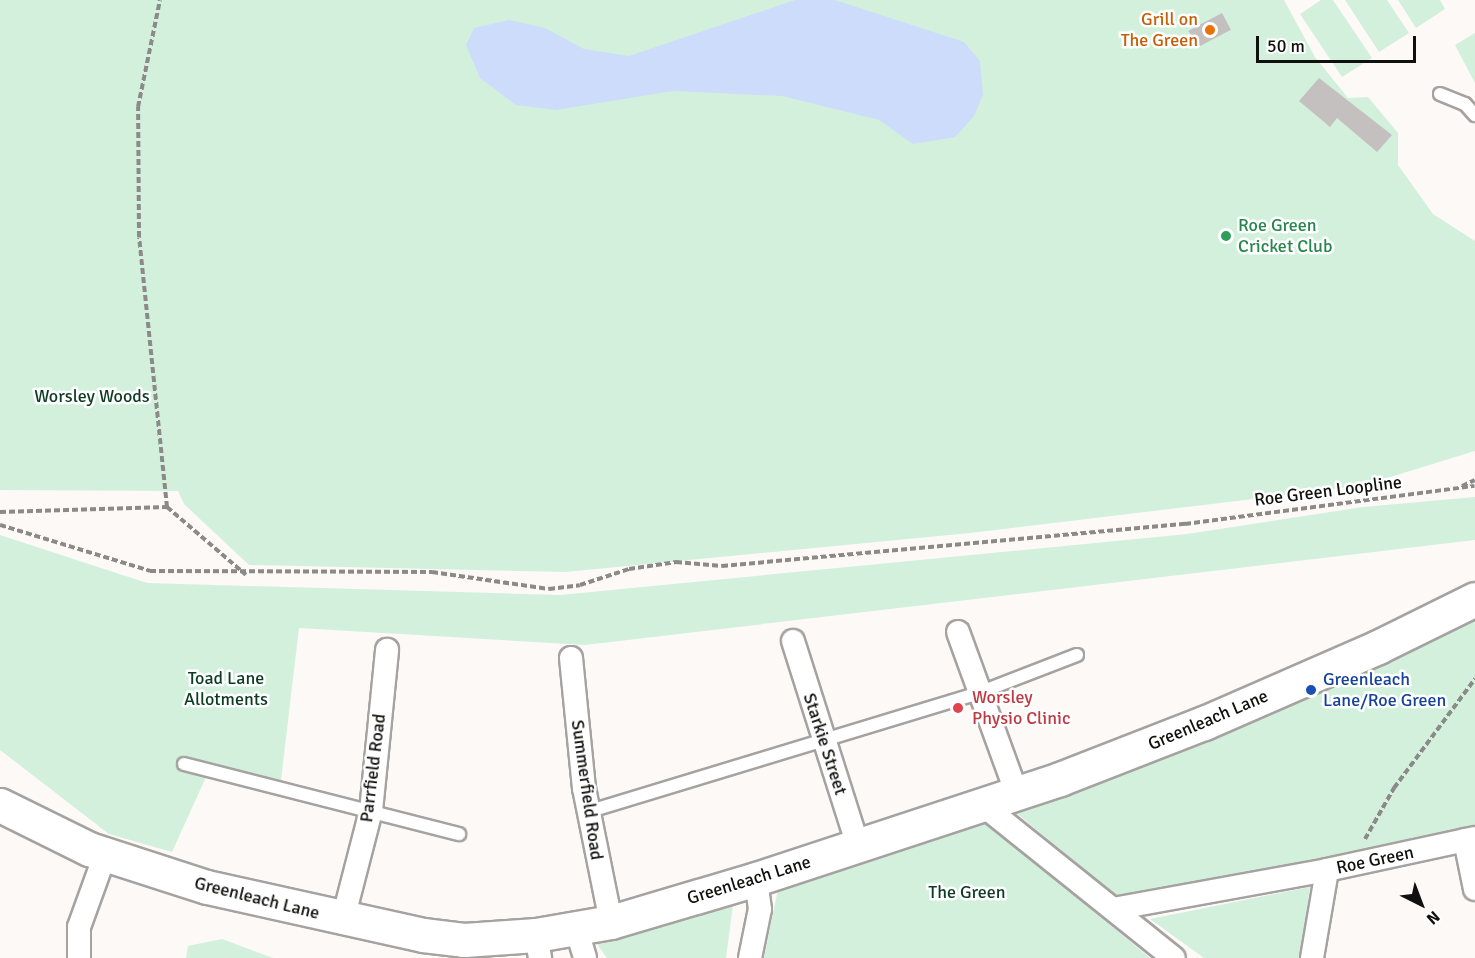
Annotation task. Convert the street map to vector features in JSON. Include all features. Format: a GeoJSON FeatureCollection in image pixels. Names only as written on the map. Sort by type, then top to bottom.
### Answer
{"type":"FeatureCollection","features":[{"type":"Feature","properties":{"kind":"street","name":"Greenleach Lane"},"geometry":{"type":"LineString","coordinates":[[0,805],[105,855],[198,884],[343,919],[464,939],[538,947],[580,943],[611,922],[756,879],[984,806],[1215,718],[1475,599]]}},
{"type":"Feature","properties":{"kind":"street"},"geometry":{"type":"LineString","coordinates":[[958,632],[1017,794]]}},
{"type":"Feature","properties":{"kind":"street","name":"Starkie Street"},"geometry":{"type":"LineString","coordinates":[[793,641],[858,846]]}},
{"type":"Feature","properties":{"kind":"street","name":"Parrfield Road"},"geometry":{"type":"LineString","coordinates":[[343,919],[371,811],[387,650]]}},
{"type":"Feature","properties":{"kind":"street","name":"Summerfield Road"},"geometry":{"type":"LineString","coordinates":[[571,658],[587,812],[611,922]]}},
{"type":"Feature","properties":{"kind":"street"},"geometry":{"type":"LineString","coordinates":[[984,806],[1174,958]]}},
{"type":"Feature","properties":{"kind":"street"},"geometry":{"type":"LineString","coordinates":[[1470,839],[1475,889]]}},
{"type":"Feature","properties":{"kind":"street","name":"Roe Green"},"geometry":{"type":"LineString","coordinates":[[1312,958],[1326,870],[1470,839]]}},
{"type":"Feature","properties":{"kind":"street"},"geometry":{"type":"LineString","coordinates":[[79,958],[79,927],[105,855]]}},
{"type":"Feature","properties":{"kind":"street"},"geometry":{"type":"LineString","coordinates":[[1113,909],[1326,870]]}},
{"type":"Feature","properties":{"kind":"street"},"geometry":{"type":"LineString","coordinates":[[750,958],[760,909],[756,879]]}},
{"type":"Feature","properties":{"kind":"lane"},"geometry":{"type":"LineString","coordinates":[[1440,94],[1465,104],[1475,115]]}},
{"type":"Feature","properties":{"kind":"lane"},"geometry":{"type":"LineString","coordinates":[[587,812],[981,692],[1077,655]]}},
{"type":"Feature","properties":{"kind":"lane"},"geometry":{"type":"LineString","coordinates":[[184,764],[459,834]]}},
{"type":"Feature","properties":{"kind":"path"},"geometry":{"type":"LineString","coordinates":[[159,0],[138,107],[138,237],[167,507]]}},
{"type":"Feature","properties":{"kind":"path"},"geometry":{"type":"LineString","coordinates":[[1459,488],[1475,480]]}},
{"type":"Feature","properties":{"kind":"path","name":"Roe Green Loopline"},"geometry":{"type":"LineString","coordinates":[[0,525],[150,572],[246,574],[432,572],[549,589],[580,585],[629,569],[676,562],[722,566],[1185,524],[1475,486]]}},
{"type":"Feature","properties":{"kind":"path"},"geometry":{"type":"LineString","coordinates":[[0,512],[167,507],[246,574]]}},
{"type":"Feature","properties":{"kind":"path"},"geometry":{"type":"LineString","coordinates":[[1350,865],[1394,788],[1475,679]]}},
{"type":"Feature","properties":{"kind":"green space","name":"Worsley Woods"},"geometry":{"type":"Polygon","coordinates":[[[0,0],[1284,0],[1315,57],[1348,98],[1368,97],[1398,133],[1398,165],[1433,214],[1475,241],[1475,451],[1361,486],[970,533],[565,572],[249,565],[184,504],[178,491],[0,490],[0,0]]]}},
{"type":"Feature","properties":{"kind":"green space"},"geometry":{"type":"Polygon","coordinates":[[[1321,0],[1333,0],[1372,58],[1342,77],[1300,14],[1321,0]]]}},
{"type":"Feature","properties":{"kind":"green space"},"geometry":{"type":"Polygon","coordinates":[[[1345,0],[1387,0],[1409,33],[1379,52],[1345,0]]]}},
{"type":"Feature","properties":{"kind":"green space"},"geometry":{"type":"Polygon","coordinates":[[[1398,0],[1440,0],[1445,9],[1416,28],[1398,0]]]}},
{"type":"Feature","properties":{"kind":"green space"},"geometry":{"type":"Polygon","coordinates":[[[1475,33],[1475,83],[1455,45],[1475,33]]]}},
{"type":"Feature","properties":{"kind":"green space","name":"Toad Lane Allotments"},"geometry":{"type":"Polygon","coordinates":[[[1475,497],[1475,540],[585,645],[299,628],[281,780],[211,766],[172,852],[109,834],[0,750],[0,535],[147,583],[560,595],[1187,534],[1363,507],[1475,497]]]}},
{"type":"Feature","properties":{"kind":"green space"},"geometry":{"type":"Polygon","coordinates":[[[1475,616],[1475,827],[1119,898],[1015,812],[1475,616]]]}},
{"type":"Feature","properties":{"kind":"green space","name":"The Green"},"geometry":{"type":"Polygon","coordinates":[[[981,818],[1150,958],[764,958],[779,884],[981,818]]]}},
{"type":"Feature","properties":{"kind":"green space"},"geometry":{"type":"Polygon","coordinates":[[[1310,887],[1300,958],[1204,958],[1150,919],[1310,887]]]}},
{"type":"Feature","properties":{"kind":"green space"},"geometry":{"type":"Polygon","coordinates":[[[734,897],[726,958],[607,958],[592,937],[734,897]]]}},
{"type":"Feature","properties":{"kind":"green space"},"geometry":{"type":"Polygon","coordinates":[[[222,939],[273,958],[186,958],[188,946],[222,939]]]}},
{"type":"Feature","properties":{"kind":"water"},"geometry":{"type":"Polygon","coordinates":[[[795,0],[835,0],[964,42],[980,61],[983,95],[974,116],[955,137],[913,144],[879,120],[782,96],[673,91],[556,110],[516,105],[480,78],[466,45],[474,28],[509,20],[545,28],[584,49],[629,56],[795,0]]]}},
{"type":"Feature","properties":{"kind":"building","name":"Grill on The Green"},"geometry":{"type":"Polygon","coordinates":[[[1222,13],[1231,30],[1197,48],[1188,31],[1222,13]]]}},
{"type":"Feature","properties":{"kind":"building"},"geometry":{"type":"Polygon","coordinates":[[[1319,78],[1392,135],[1377,152],[1337,118],[1330,127],[1299,101],[1319,78]]]}},
{"type":"Feature","properties":{"kind":"place","name":"Grill on The Green"},"geometry":{"type":"Point","coordinates":[1210,30]}},
{"type":"Feature","properties":{"kind":"place","name":"Roe Green Cricket Club"},"geometry":{"type":"Point","coordinates":[1226,236]}},
{"type":"Feature","properties":{"kind":"place","name":"Greenleach Lane/Roe Green"},"geometry":{"type":"Point","coordinates":[1311,690]}},
{"type":"Feature","properties":{"kind":"place","name":"Worsley Physio Clinic"},"geometry":{"type":"Point","coordinates":[958,708]}}]}
